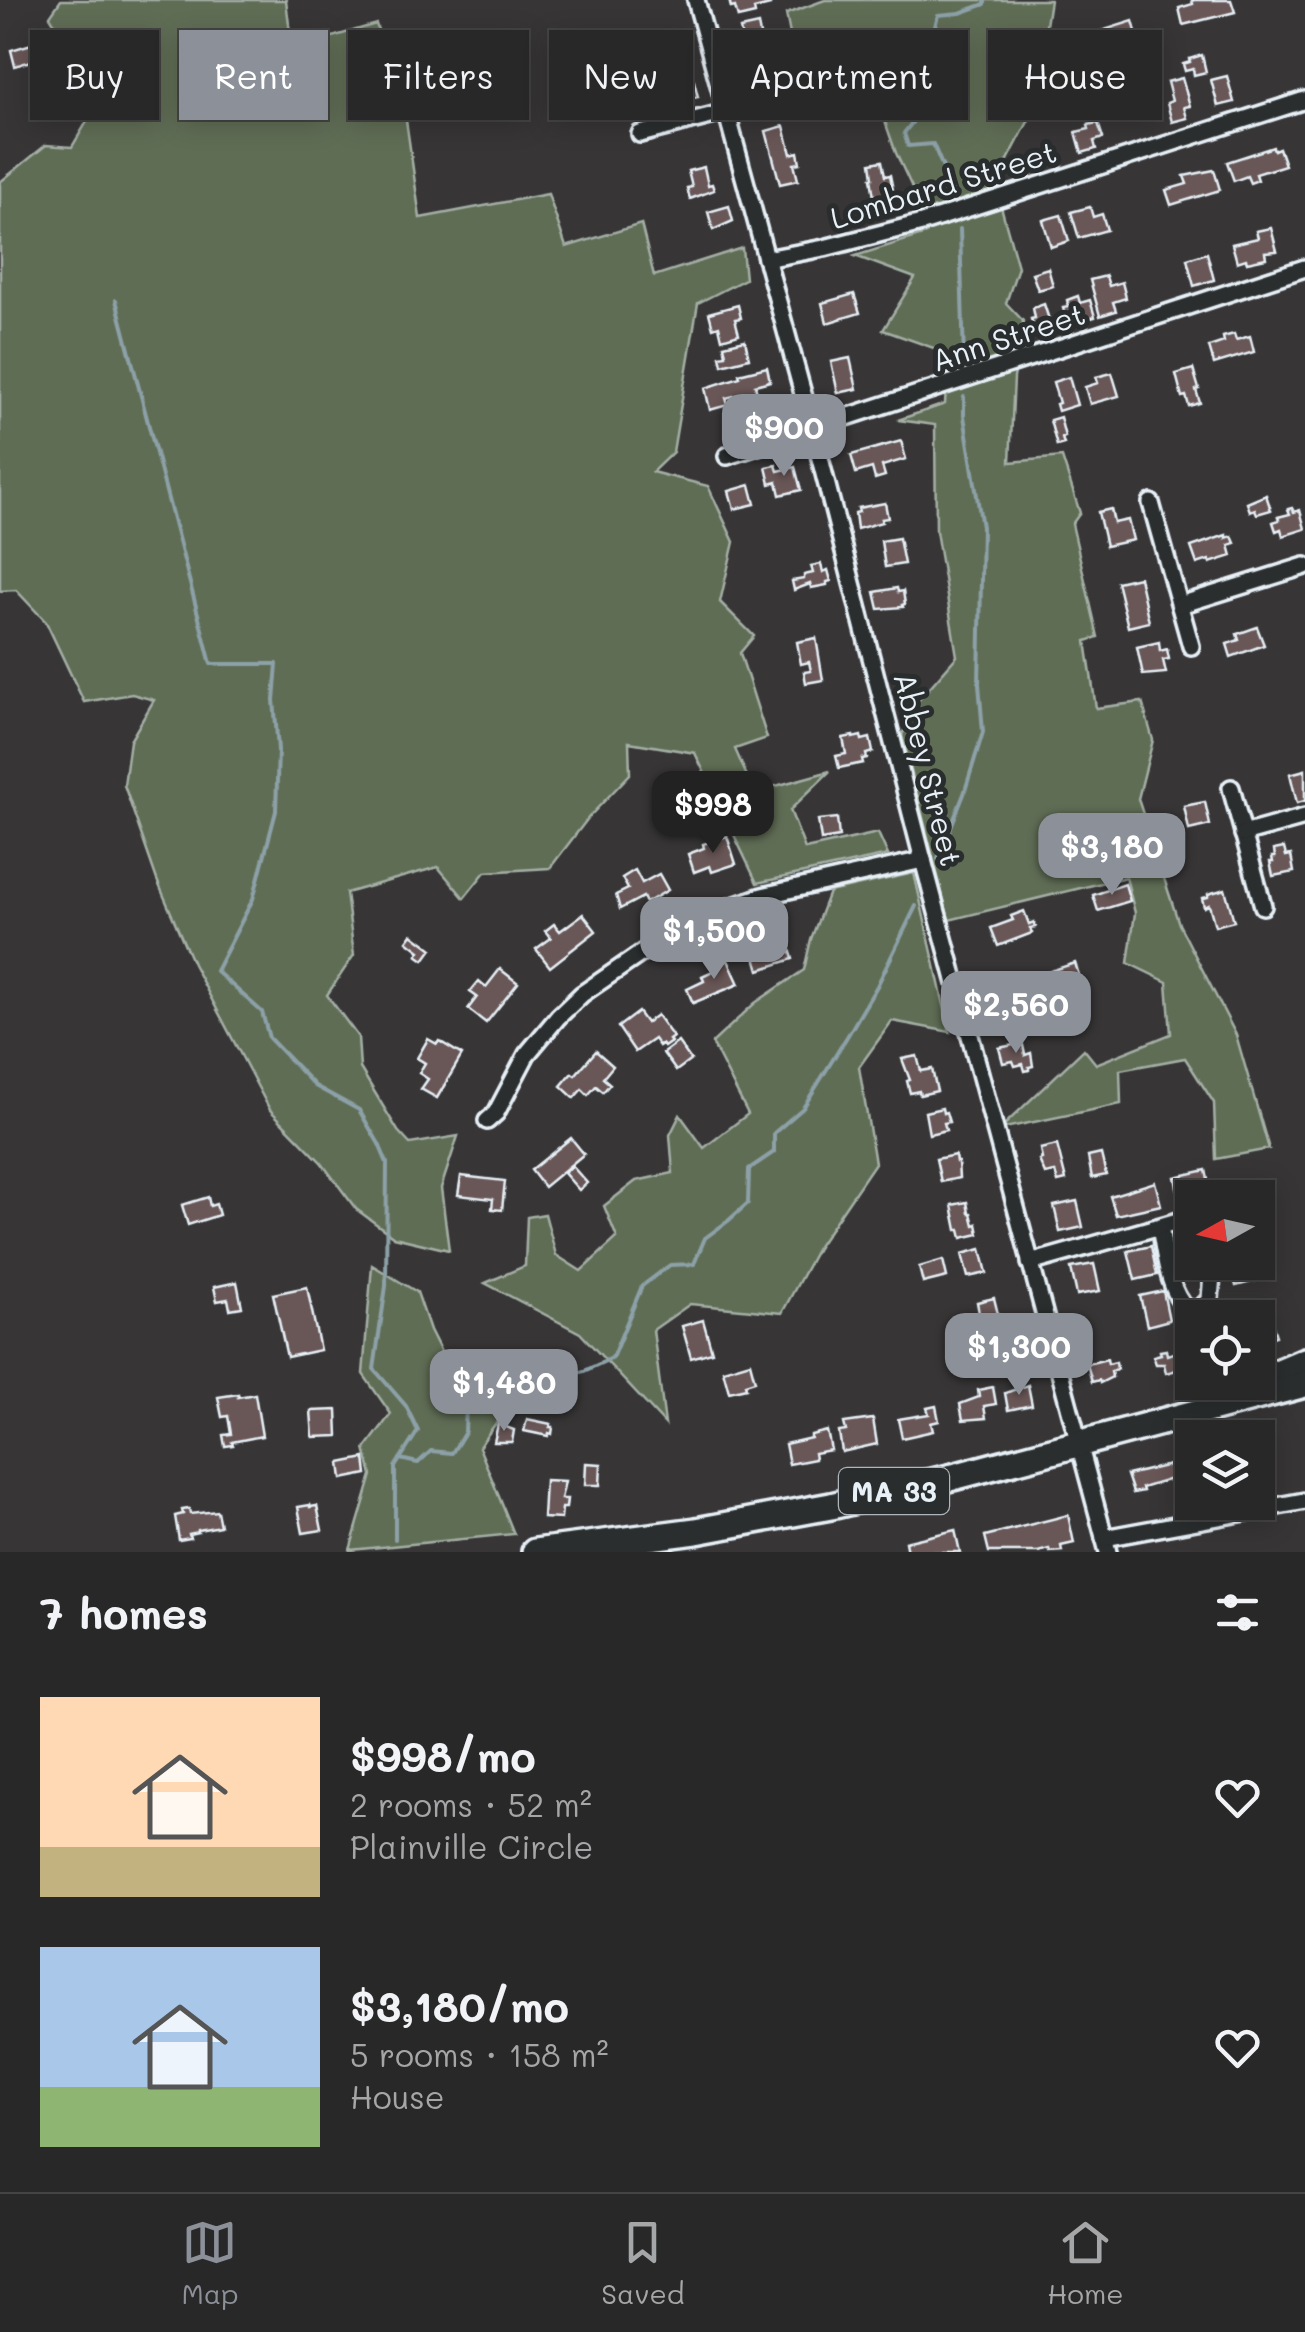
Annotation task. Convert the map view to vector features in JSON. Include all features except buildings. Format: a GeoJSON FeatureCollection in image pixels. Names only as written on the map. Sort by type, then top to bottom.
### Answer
{"type":"FeatureCollection","features":[{"type":"Feature","properties":{"kind":"main road","name":"MA 33"},"geometry":{"type":"LineString","coordinates":[[1275,1374],[1305,1361]]}},
{"type":"Feature","properties":{"kind":"main road","name":"MA 33"},"geometry":{"type":"LineString","coordinates":[[535,1552],[696,1531],[802,1512],[1305,1384]]}},
{"type":"Feature","properties":{"kind":"main road","name":"MA 33"},"geometry":{"type":"LineString","coordinates":[[1196,1413],[1221,1400]]}},
{"type":"Feature","properties":{"kind":"street","name":"Abbey Street"},"geometry":{"type":"LineString","coordinates":[[696,0],[713,63]]}},
{"type":"Feature","properties":{"kind":"street","name":"Lombard Street"},"geometry":{"type":"LineString","coordinates":[[766,258],[922,223],[1305,100]]}},
{"type":"Feature","properties":{"kind":"street"},"geometry":{"type":"LineString","coordinates":[[640,134],[713,115]]}},
{"type":"Feature","properties":{"kind":"street","name":"Abbey Street"},"geometry":{"type":"LineString","coordinates":[[728,120],[1106,1545]]}},
{"type":"Feature","properties":{"kind":"street","name":"Ann Street"},"geometry":{"type":"LineString","coordinates":[[727,456],[1305,268]]}},
{"type":"Feature","properties":{"kind":"street"},"geometry":{"type":"LineString","coordinates":[[1151,502],[1191,646]]}},
{"type":"Feature","properties":{"kind":"street"},"geometry":{"type":"LineString","coordinates":[[1180,606],[1305,566]]}},
{"type":"Feature","properties":{"kind":"street"},"geometry":{"type":"LineString","coordinates":[[1231,788],[1263,906]]}},
{"type":"Feature","properties":{"kind":"street"},"geometry":{"type":"LineString","coordinates":[[1243,834],[1305,817]]}},
{"type":"Feature","properties":{"kind":"street"},"geometry":{"type":"LineString","coordinates":[[488,1120],[496,1114],[527,1054],[558,1017],[582,994],[668,934],[762,896],[924,860]]}},
{"type":"Feature","properties":{"kind":"street"},"geometry":{"type":"LineString","coordinates":[[1030,1263],[1175,1222]]}},
{"type":"Feature","properties":{"kind":"street"},"geometry":{"type":"LineString","coordinates":[[1160,1227],[1177,1296],[1187,1309],[1200,1309],[1210,1299],[1212,1280]]}},
{"type":"Feature","properties":{"kind":"street"},"geometry":{"type":"LineString","coordinates":[[1106,1545],[1305,1501]]}},
{"type":"Feature","properties":{"kind":"green space"},"geometry":{"type":"Polygon","coordinates":[[[61,0],[286,0],[290,30],[179,30],[179,120],[328,120],[328,38],[348,32],[348,120],[406,120],[420,218],[548,194],[566,247],[641,224],[654,276],[742,248],[745,279],[698,303],[673,452],[652,472],[708,486],[734,542],[720,602],[754,636],[740,653],[767,738],[735,749],[754,792],[830,771],[790,810],[805,849],[878,833],[888,855],[757,883],[695,753],[629,742],[630,774],[589,817],[550,868],[485,872],[464,898],[438,867],[346,893],[354,955],[327,995],[358,1037],[360,1068],[410,1144],[458,1136],[441,1188],[449,1250],[394,1237],[356,1209],[321,1162],[270,1110],[193,964],[157,880],[124,785],[130,741],[154,700],[132,694],[84,702],[46,622],[16,590],[0,591],[0,182],[46,145],[72,147],[88,120],[159,120],[159,30],[59,30],[50,16],[61,0]]]}},
{"type":"Feature","properties":{"kind":"green space"},"geometry":{"type":"Polygon","coordinates":[[[825,0],[1050,0],[1045,30],[988,30],[988,120],[1029,120],[995,185],[1018,267],[1006,303],[1023,321],[1014,378],[1010,462],[1062,457],[1080,513],[1072,524],[1098,637],[1086,641],[1096,708],[1142,702],[1153,740],[1138,799],[1179,924],[1236,1035],[1269,1149],[1216,1159],[1214,1103],[1185,1058],[1120,1070],[1121,1104],[1000,1129],[1084,1049],[1096,1064],[1171,1034],[1167,982],[1128,963],[1135,913],[1126,877],[949,920],[902,735],[916,703],[957,656],[936,531],[935,425],[898,420],[945,404],[948,353],[883,330],[915,278],[855,256],[926,234],[922,209],[884,120],[968,120],[968,30],[789,30],[786,14],[825,0]]]}},
{"type":"Feature","properties":{"kind":"green space"},"geometry":{"type":"Polygon","coordinates":[[[376,24],[378,30],[356,30],[376,24]]]}},
{"type":"Feature","properties":{"kind":"green space"},"geometry":{"type":"Polygon","coordinates":[[[914,873],[950,1032],[892,1021],[859,1067],[875,1163],[817,1248],[782,1313],[690,1304],[653,1330],[665,1424],[580,1333],[485,1283],[525,1266],[527,1217],[545,1214],[556,1255],[581,1271],[617,1238],[604,1206],[636,1181],[673,1173],[670,1135],[680,1115],[704,1148],[748,1114],[712,1043],[755,1003],[804,970],[829,892],[914,873]]]}},
{"type":"Feature","properties":{"kind":"green space"},"geometry":{"type":"Polygon","coordinates":[[[372,1265],[417,1292],[430,1330],[453,1376],[497,1386],[508,1406],[479,1447],[514,1534],[350,1550],[372,1475],[365,1449],[391,1414],[363,1374],[372,1265]]]}},
{"type":"Feature","properties":{"kind":"waterway"},"geometry":{"type":"LineString","coordinates":[[954,194],[933,144],[908,146],[904,133],[925,106],[922,87],[888,84],[898,65],[926,60],[938,15],[960,13],[985,4],[985,0]]}},
{"type":"Feature","properties":{"kind":"waterway"},"geometry":{"type":"LineString","coordinates":[[960,229],[964,361]]}},
{"type":"Feature","properties":{"kind":"waterway"},"geometry":{"type":"LineString","coordinates":[[116,300],[211,664],[277,664],[276,811],[253,899],[216,971],[262,1012],[269,1038],[315,1086],[359,1110],[387,1163],[386,1286],[374,1369],[406,1406],[418,1431],[395,1467],[395,1539]]}},
{"type":"Feature","properties":{"kind":"waterway"},"geometry":{"type":"LineString","coordinates":[[938,859],[983,732],[979,684],[982,527],[964,397]]}},
{"type":"Feature","properties":{"kind":"waterway"},"geometry":{"type":"LineString","coordinates":[[400,1459],[418,1463],[431,1451],[452,1453],[465,1432],[466,1405],[478,1390],[499,1381],[526,1387],[584,1371],[612,1358],[642,1286],[670,1265],[694,1264],[705,1238],[748,1203],[749,1169],[774,1152],[774,1133],[803,1108],[877,986],[916,906]]}}]}
